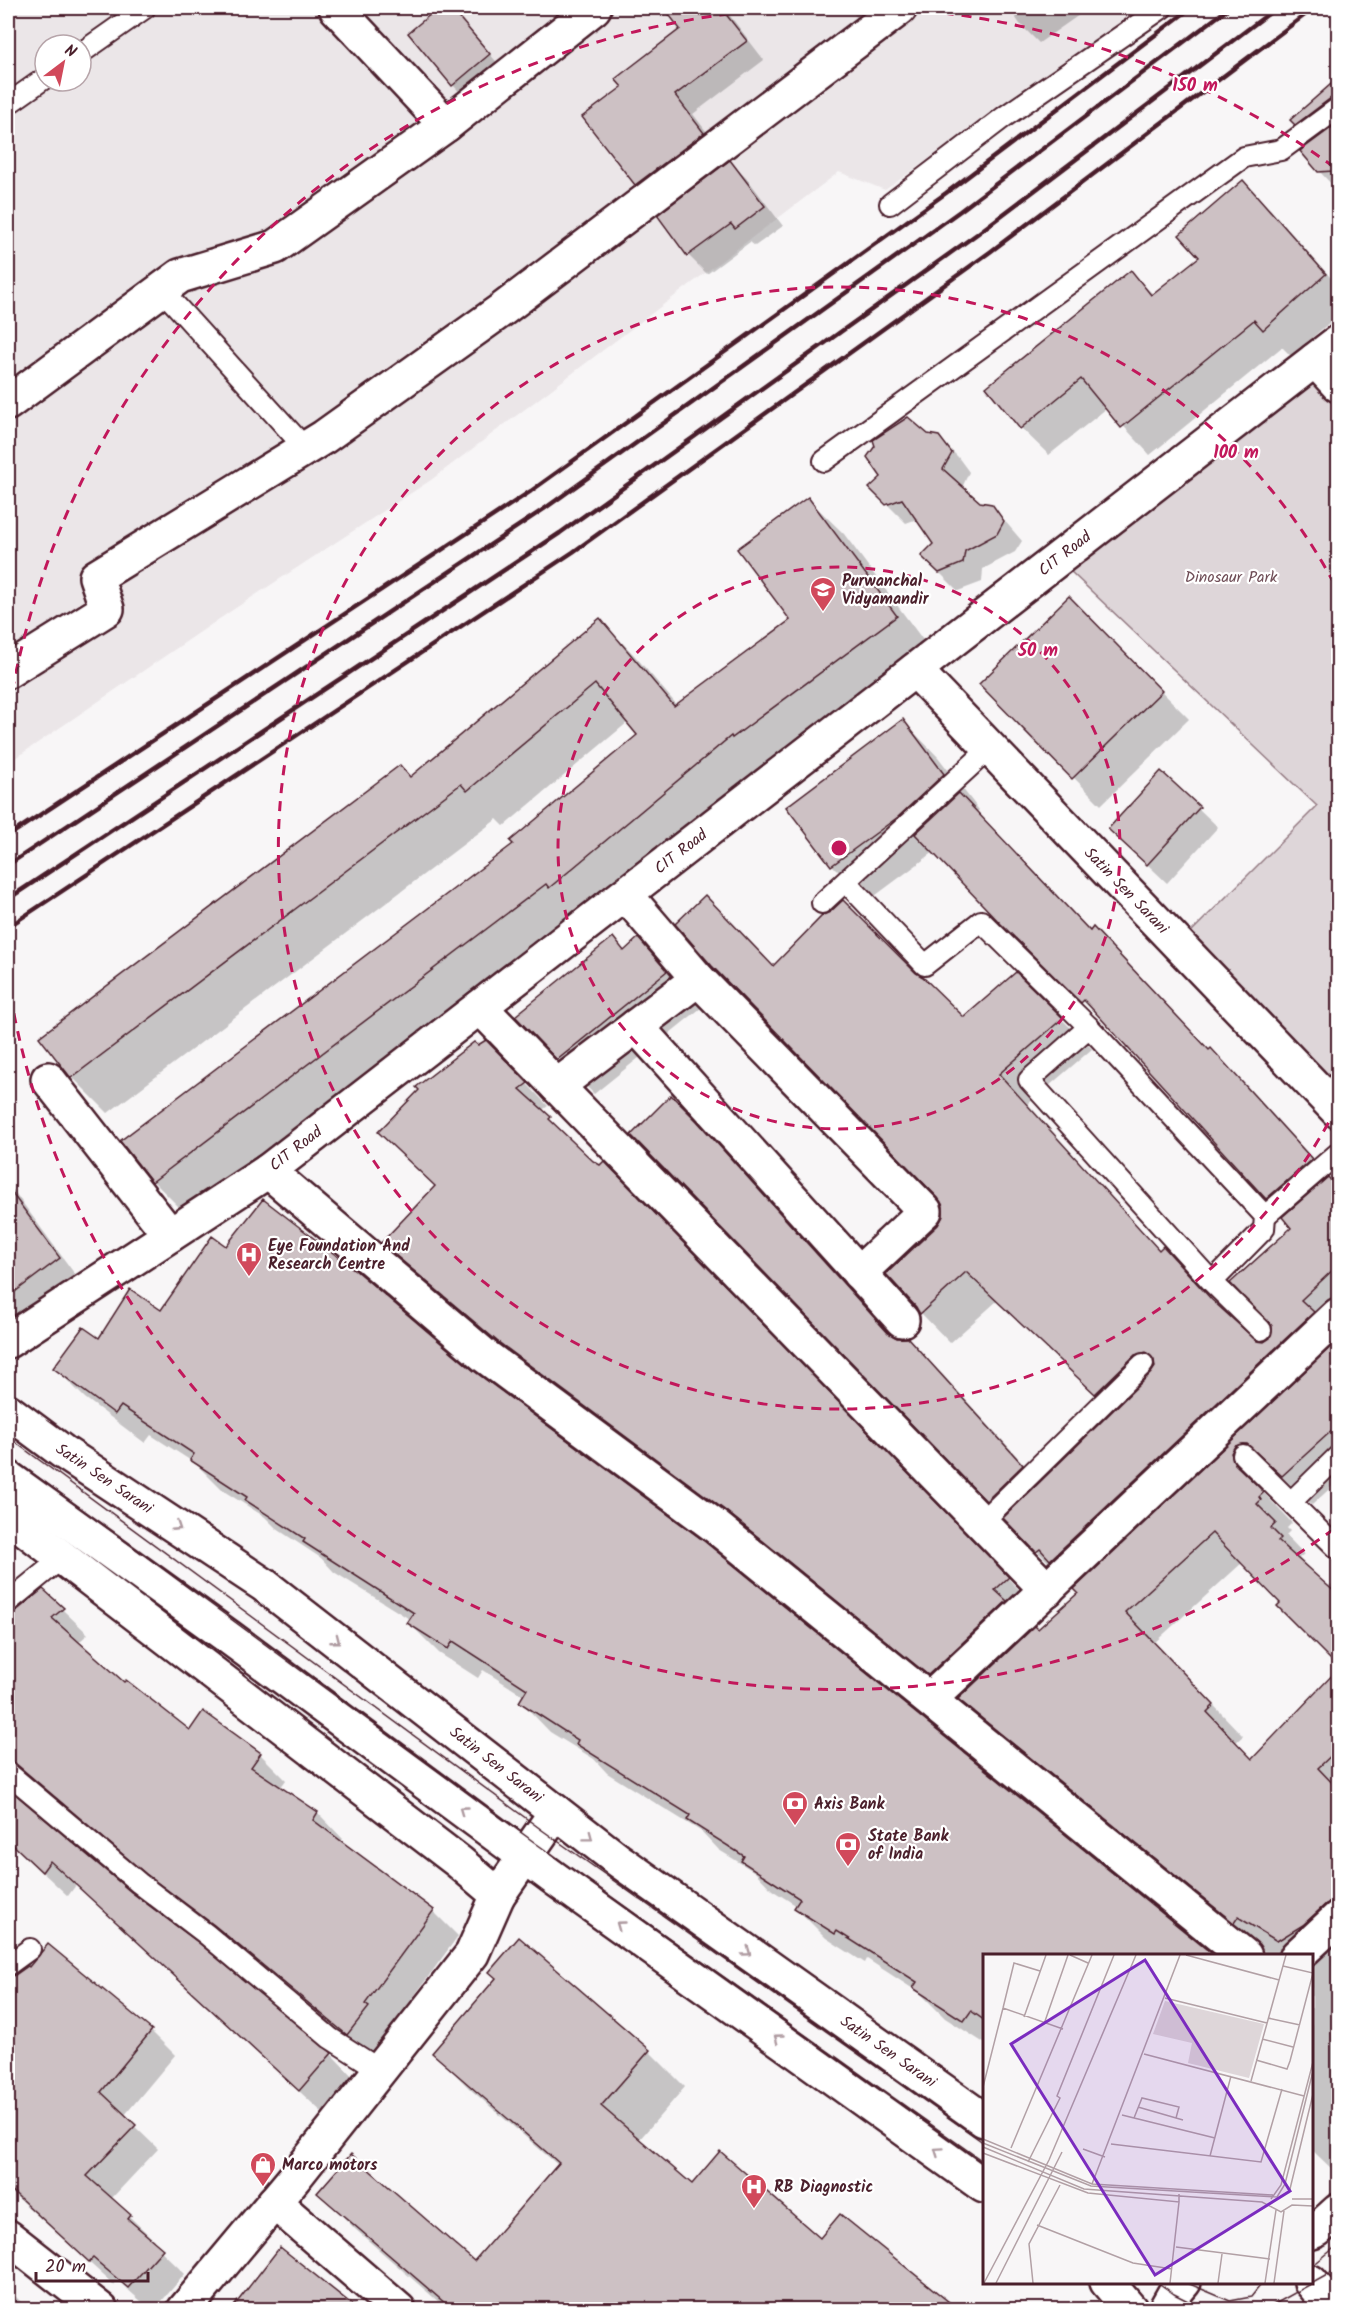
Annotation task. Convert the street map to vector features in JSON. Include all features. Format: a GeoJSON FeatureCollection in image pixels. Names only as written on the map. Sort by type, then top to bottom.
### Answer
{"type":"FeatureCollection","features":[{"type":"Feature","properties":{"kind":"street"},"geometry":{"type":"LineString","coordinates":[[336,8],[446,126]]}},
{"type":"Feature","properties":{"kind":"street"},"geometry":{"type":"LineString","coordinates":[[8,403],[180,276],[275,247],[446,126],[594,8]]}},
{"type":"Feature","properties":{"kind":"street"},"geometry":{"type":"LineString","coordinates":[[8,670],[106,609],[96,577],[305,448],[503,309],[664,184],[900,8]]}},
{"type":"Feature","properties":{"kind":"street"},"geometry":{"type":"LineString","coordinates":[[1327,351],[1338,386]]}},
{"type":"Feature","properties":{"kind":"street","name":"CIT Road"},"geometry":{"type":"LineString","coordinates":[[8,1341],[268,1171],[1327,351]]}},
{"type":"Feature","properties":{"kind":"street","name":"Satin Sen Sarani"},"geometry":{"type":"LineString","coordinates":[[915,670],[1338,1111]]}},
{"type":"Feature","properties":{"kind":"street"},"geometry":{"type":"LineString","coordinates":[[626,895],[698,979],[925,1211],[859,1273]]}},
{"type":"Feature","properties":{"kind":"street"},"geometry":{"type":"LineString","coordinates":[[557,1086],[698,979]]}},
{"type":"Feature","properties":{"kind":"street"},"geometry":{"type":"LineString","coordinates":[[480,1007],[1047,1590]]}},
{"type":"Feature","properties":{"kind":"street"},"geometry":{"type":"LineString","coordinates":[[636,1026],[902,1320]]}},
{"type":"Feature","properties":{"kind":"street"},"geometry":{"type":"LineString","coordinates":[[48,1079],[170,1235]]}},
{"type":"Feature","properties":{"kind":"street"},"geometry":{"type":"LineString","coordinates":[[268,1171],[485,1356],[715,1526],[1243,1954]]}},
{"type":"Feature","properties":{"kind":"street"},"geometry":{"type":"LineString","coordinates":[[930,1699],[1338,1318]]}},
{"type":"Feature","properties":{"kind":"street","name":"Satin Sen Sarani"},"geometry":{"type":"LineString","coordinates":[[8,1412],[63,1452],[264,1585],[618,1860],[983,2119]]}},
{"type":"Feature","properties":{"kind":"street"},"geometry":{"type":"LineString","coordinates":[[8,1478],[230,1638],[525,1856],[983,2185]]}},
{"type":"Feature","properties":{"kind":"street"},"geometry":{"type":"LineString","coordinates":[[14,1528],[62,1558],[459,1862],[498,1895]]}},
{"type":"Feature","properties":{"kind":"street"},"geometry":{"type":"LineString","coordinates":[[184,2310],[274,2202],[472,1954],[498,1895],[556,1812]]}},
{"type":"Feature","properties":{"kind":"street"},"geometry":{"type":"LineString","coordinates":[[1300,1954],[1338,1918]]}},
{"type":"Feature","properties":{"kind":"street"},"geometry":{"type":"LineString","coordinates":[[274,2202],[399,2310]]}},
{"type":"Feature","properties":{"kind":"street"},"geometry":{"type":"LineString","coordinates":[[1313,2231],[1338,2211]]}},
{"type":"Feature","properties":{"kind":"street"},"geometry":{"type":"LineString","coordinates":[[8,2237],[101,2310]]}},
{"type":"Feature","properties":{"kind":"street"},"geometry":{"type":"LineString","coordinates":[[1108,2284],[1131,2310]]}},
{"type":"Feature","properties":{"kind":"street"},"geometry":{"type":"LineString","coordinates":[[1165,2310],[1183,2284]]}},
{"type":"Feature","properties":{"kind":"street"},"geometry":{"type":"LineString","coordinates":[[1312,2284],[1323,2296],[1330,2310]]}},
{"type":"Feature","properties":{"kind":"lane"},"geometry":{"type":"LineString","coordinates":[[93,44],[145,8]]}},
{"type":"Feature","properties":{"kind":"lane"},"geometry":{"type":"LineString","coordinates":[[890,204],[1004,117],[1162,8]]}},
{"type":"Feature","properties":{"kind":"lane"},"geometry":{"type":"LineString","coordinates":[[8,104],[33,86]]}},
{"type":"Feature","properties":{"kind":"lane"},"geometry":{"type":"LineString","coordinates":[[824,461],[1244,157],[1281,150],[1338,108]]}},
{"type":"Feature","properties":{"kind":"lane"},"geometry":{"type":"LineString","coordinates":[[161,290],[305,448]]}},
{"type":"Feature","properties":{"kind":"lane"},"geometry":{"type":"LineString","coordinates":[[822,903],[990,748]]}},
{"type":"Feature","properties":{"kind":"lane"},"geometry":{"type":"LineString","coordinates":[[846,882],[925,964],[981,921],[1089,1027],[1265,1216]]}},
{"type":"Feature","properties":{"kind":"lane"},"geometry":{"type":"LineString","coordinates":[[1089,1027],[1029,1080],[1212,1282],[1261,1329]]}},
{"type":"Feature","properties":{"kind":"lane"},"geometry":{"type":"LineString","coordinates":[[1212,1282],[1264,1229],[1265,1216],[1338,1153]]}},
{"type":"Feature","properties":{"kind":"lane"},"geometry":{"type":"LineString","coordinates":[[981,1522],[1143,1364]]}},
{"type":"Feature","properties":{"kind":"lane"},"geometry":{"type":"LineString","coordinates":[[1243,1455],[1338,1549]]}},
{"type":"Feature","properties":{"kind":"lane"},"geometry":{"type":"LineString","coordinates":[[1291,1502],[1338,1456]]}},
{"type":"Feature","properties":{"kind":"lane"},"geometry":{"type":"LineString","coordinates":[[8,1602],[62,1558]]}},
{"type":"Feature","properties":{"kind":"lane"},"geometry":{"type":"LineString","coordinates":[[8,1773],[330,2038],[380,2070]]}},
{"type":"Feature","properties":{"kind":"lane"},"geometry":{"type":"LineString","coordinates":[[8,1965],[30,1948]]}},
{"type":"Feature","properties":{"kind":"shaded area"},"geometry":{"type":"Polygon","coordinates":[[[8,8],[342,8],[434,124],[275,247],[179,266],[8,392],[8,8]]]}},
{"type":"Feature","properties":{"kind":"shaded area"},"geometry":{"type":"Polygon","coordinates":[[[361,8],[578,8],[445,113],[361,8]]]}},
{"type":"Feature","properties":{"kind":"shaded area"},"geometry":{"type":"Polygon","coordinates":[[[607,8],[1143,8],[885,190],[839,172],[431,480],[231,611],[8,763],[8,417],[182,282],[284,250],[607,8]]]}},
{"type":"Feature","properties":{"kind":"green space","name":"Dinosaur Park"},"geometry":{"type":"Polygon","coordinates":[[[1310,380],[1338,409],[1338,1087],[1190,933],[1317,806],[1067,568],[1310,380]]]}},
{"type":"Feature","properties":{"kind":"building"},"geometry":{"type":"Polygon","coordinates":[[[438,8],[451,8],[490,54],[452,86],[408,33],[438,8]]]}},
{"type":"Feature","properties":{"kind":"building"},"geometry":{"type":"Polygon","coordinates":[[[664,8],[721,8],[747,41],[675,95],[704,133],[635,185],[582,117],[622,87],[615,79],[680,29],[664,8]]]}},
{"type":"Feature","properties":{"kind":"building"},"geometry":{"type":"Polygon","coordinates":[[[1338,78],[1338,96],[1331,98],[1295,125],[1290,120],[1338,78]]]}},
{"type":"Feature","properties":{"kind":"building"},"geometry":{"type":"Polygon","coordinates":[[[1338,123],[1338,177],[1333,171],[1318,172],[1300,151],[1338,123]]]}},
{"type":"Feature","properties":{"kind":"building"},"geometry":{"type":"Polygon","coordinates":[[[730,160],[765,206],[735,229],[731,224],[687,256],[657,215],[730,160]]]}},
{"type":"Feature","properties":{"kind":"building"},"geometry":{"type":"Polygon","coordinates":[[[1243,180],[1326,274],[1263,330],[1254,320],[1121,428],[1081,379],[1020,429],[986,387],[1131,270],[1151,295],[1199,257],[1179,235],[1243,180]]]}},
{"type":"Feature","properties":{"kind":"building"},"geometry":{"type":"Polygon","coordinates":[[[908,417],[928,434],[939,436],[952,453],[943,469],[980,502],[992,504],[1004,521],[997,534],[965,551],[963,563],[939,573],[921,556],[933,544],[902,499],[886,505],[869,488],[881,477],[867,457],[875,446],[873,440],[908,417]]]}},
{"type":"Feature","properties":{"kind":"building"},"geometry":{"type":"Polygon","coordinates":[[[808,497],[897,616],[732,738],[731,736],[549,888],[546,884],[152,1182],[120,1141],[513,844],[510,841],[637,735],[595,684],[467,791],[461,784],[71,1078],[39,1037],[400,765],[410,777],[600,618],[674,706],[790,620],[737,549],[808,497]]]}},
{"type":"Feature","properties":{"kind":"building"},"geometry":{"type":"Polygon","coordinates":[[[1069,596],[1162,691],[1072,779],[979,684],[1069,596]]]}},
{"type":"Feature","properties":{"kind":"building"},"geometry":{"type":"Polygon","coordinates":[[[903,719],[944,774],[898,817],[831,866],[786,807],[903,719]]]}},
{"type":"Feature","properties":{"kind":"building"},"geometry":{"type":"Polygon","coordinates":[[[1161,771],[1200,807],[1147,865],[1108,829],[1161,771]]]}},
{"type":"Feature","properties":{"kind":"building"},"geometry":{"type":"Polygon","coordinates":[[[959,793],[1090,931],[1093,927],[1209,1050],[1211,1048],[1312,1159],[1266,1199],[1084,1000],[1081,1003],[915,834],[959,793]]]}},
{"type":"Feature","properties":{"kind":"building"},"geometry":{"type":"Polygon","coordinates":[[[705,895],[773,966],[823,915],[843,900],[964,1017],[1016,972],[1063,1018],[999,1074],[1159,1250],[1163,1246],[1212,1300],[1257,1341],[1264,1342],[1270,1338],[1272,1326],[1230,1283],[1291,1228],[1282,1217],[1328,1177],[1338,1188],[1338,1265],[1301,1300],[1314,1312],[1050,1560],[1040,1549],[1036,1552],[1003,1518],[1151,1373],[1155,1367],[1154,1360],[1146,1352],[1135,1355],[1095,1394],[966,1272],[920,1314],[886,1274],[938,1225],[943,1216],[943,1206],[938,1198],[712,966],[675,924],[705,895]]]}},
{"type":"Feature","properties":{"kind":"building"},"geometry":{"type":"Polygon","coordinates":[[[613,937],[624,951],[638,938],[667,971],[557,1060],[515,1016],[613,937]]]}},
{"type":"Feature","properties":{"kind":"building"},"geometry":{"type":"Polygon","coordinates":[[[486,1040],[528,1083],[520,1089],[551,1117],[549,1119],[593,1161],[600,1165],[604,1161],[1009,1577],[995,1590],[1007,1601],[928,1675],[726,1511],[497,1341],[381,1243],[435,1186],[378,1132],[419,1090],[416,1087],[474,1042],[478,1045],[486,1040]]]}},
{"type":"Feature","properties":{"kind":"building"},"geometry":{"type":"Polygon","coordinates":[[[671,1095],[888,1333],[897,1338],[908,1338],[1023,1465],[986,1501],[631,1135],[671,1095]]]}},
{"type":"Feature","properties":{"kind":"building"},"geometry":{"type":"Polygon","coordinates":[[[8,1188],[60,1258],[8,1297],[8,1188]]]}},
{"type":"Feature","properties":{"kind":"building"},"geometry":{"type":"Polygon","coordinates":[[[263,1199],[355,1270],[474,1371],[704,1541],[1210,1954],[983,1954],[983,2019],[971,2011],[964,2021],[913,1988],[917,1982],[837,1931],[835,1934],[794,1908],[800,1899],[741,1861],[744,1856],[687,1820],[690,1815],[576,1744],[578,1740],[519,1702],[527,1689],[453,1641],[448,1649],[407,1623],[414,1613],[303,1542],[305,1539],[245,1500],[247,1497],[190,1460],[194,1454],[121,1406],[115,1414],[53,1368],[83,1327],[99,1338],[130,1289],[161,1310],[212,1236],[226,1246],[263,1199]]]}},
{"type":"Feature","properties":{"kind":"building"},"geometry":{"type":"Polygon","coordinates":[[[1338,1340],[1338,1425],[1282,1476],[1247,1444],[1235,1446],[1231,1453],[1235,1464],[1264,1492],[1257,1504],[1276,1523],[1271,1528],[1281,1538],[1278,1541],[1338,1595],[1338,1667],[1277,1606],[1280,1603],[1212,1533],[1125,1612],[1214,1705],[1207,1712],[1252,1759],[1338,1669],[1338,1749],[1318,1768],[1338,1789],[1338,1900],[1326,1904],[1303,1925],[1277,1941],[1238,1917],[1234,1923],[958,1699],[1035,1626],[1038,1629],[1078,1593],[1074,1589],[1338,1340]]]}},
{"type":"Feature","properties":{"kind":"building"},"geometry":{"type":"Polygon","coordinates":[[[43,1589],[64,1608],[52,1618],[124,1682],[126,1680],[190,1730],[203,1711],[261,1753],[251,1767],[318,1812],[313,1820],[434,1910],[365,2004],[369,2007],[347,2035],[214,1925],[146,1874],[16,1764],[8,1761],[8,1614],[16,1611],[43,1589]]]}},
{"type":"Feature","properties":{"kind":"building"},"geometry":{"type":"Polygon","coordinates":[[[8,1788],[131,1892],[199,1943],[332,2053],[299,2091],[50,1861],[42,1872],[8,1840],[8,1788]]]}},
{"type":"Feature","properties":{"kind":"building"},"geometry":{"type":"Polygon","coordinates":[[[519,1937],[650,2050],[601,2106],[692,2184],[720,2151],[820,2238],[840,2214],[959,2310],[453,2310],[317,2193],[351,2154],[474,2261],[559,2163],[432,2053],[496,1978],[489,1972],[519,1937]]]}},
{"type":"Feature","properties":{"kind":"building"},"geometry":{"type":"Polygon","coordinates":[[[48,1944],[152,2030],[101,2092],[136,2125],[87,2176],[131,2215],[128,2219],[163,2249],[128,2288],[93,2258],[89,2262],[8,2187],[8,1977],[29,1967],[48,1944]]]}},
{"type":"Feature","properties":{"kind":"building"},"geometry":{"type":"Polygon","coordinates":[[[280,2247],[359,2310],[231,2310],[280,2247]]]}},
{"type":"Feature","properties":{"kind":"tram line"},"geometry":{"type":"LineString","coordinates":[[8,1437],[542,1830],[983,2142]]}},
{"type":"Feature","properties":{"kind":"tram line"},"geometry":{"type":"LineString","coordinates":[[8,1455],[534,1842],[983,2161]]}},
{"type":"Feature","properties":{"kind":"tram line"},"geometry":{"type":"LineString","coordinates":[[1313,2265],[1338,2245]]}},
{"type":"Feature","properties":{"kind":"tram line"},"geometry":{"type":"LineString","coordinates":[[1313,2283],[1338,2269]]}},
{"type":"Feature","properties":{"kind":"tram line"},"geometry":{"type":"LineString","coordinates":[[1160,2284],[1206,2310]]}},
{"type":"Feature","properties":{"kind":"tram line"},"geometry":{"type":"LineString","coordinates":[[1190,2284],[1230,2301],[1251,2297],[1261,2284]]}},
{"type":"Feature","properties":{"kind":"tram line"},"geometry":{"type":"LineString","coordinates":[[1264,2310],[1311,2284]]}},
{"type":"Feature","properties":{"kind":"railway"},"geometry":{"type":"LineString","coordinates":[[8,836],[531,491],[946,193],[1191,8]]}},
{"type":"Feature","properties":{"kind":"railway"},"geometry":{"type":"LineString","coordinates":[[8,865],[544,509],[960,211],[1229,8]]}},
{"type":"Feature","properties":{"kind":"railway"},"geometry":{"type":"LineString","coordinates":[[8,899],[560,533],[977,234],[1276,8]]}},
{"type":"Feature","properties":{"kind":"railway"},"geometry":{"type":"LineString","coordinates":[[8,927],[573,552],[990,252],[1314,8]]}},
{"type":"Feature","properties":{"kind":"place","name":"Purwanchal Vidyamandir"},"geometry":{"type":"Point","coordinates":[823,613]}},
{"type":"Feature","properties":{"kind":"place","name":"Eye Foundation And Research Centre"},"geometry":{"type":"Point","coordinates":[249,1278]}},
{"type":"Feature","properties":{"kind":"place","name":"Axis Bank"},"geometry":{"type":"Point","coordinates":[795,1827]}},
{"type":"Feature","properties":{"kind":"place","name":"State Bank of India"},"geometry":{"type":"Point","coordinates":[848,1868]}},
{"type":"Feature","properties":{"kind":"place","name":"Marco motors"},"geometry":{"type":"Point","coordinates":[263,2188]}},
{"type":"Feature","properties":{"kind":"place","name":"RB Diagnostic"},"geometry":{"type":"Point","coordinates":[754,2210]}}]}
